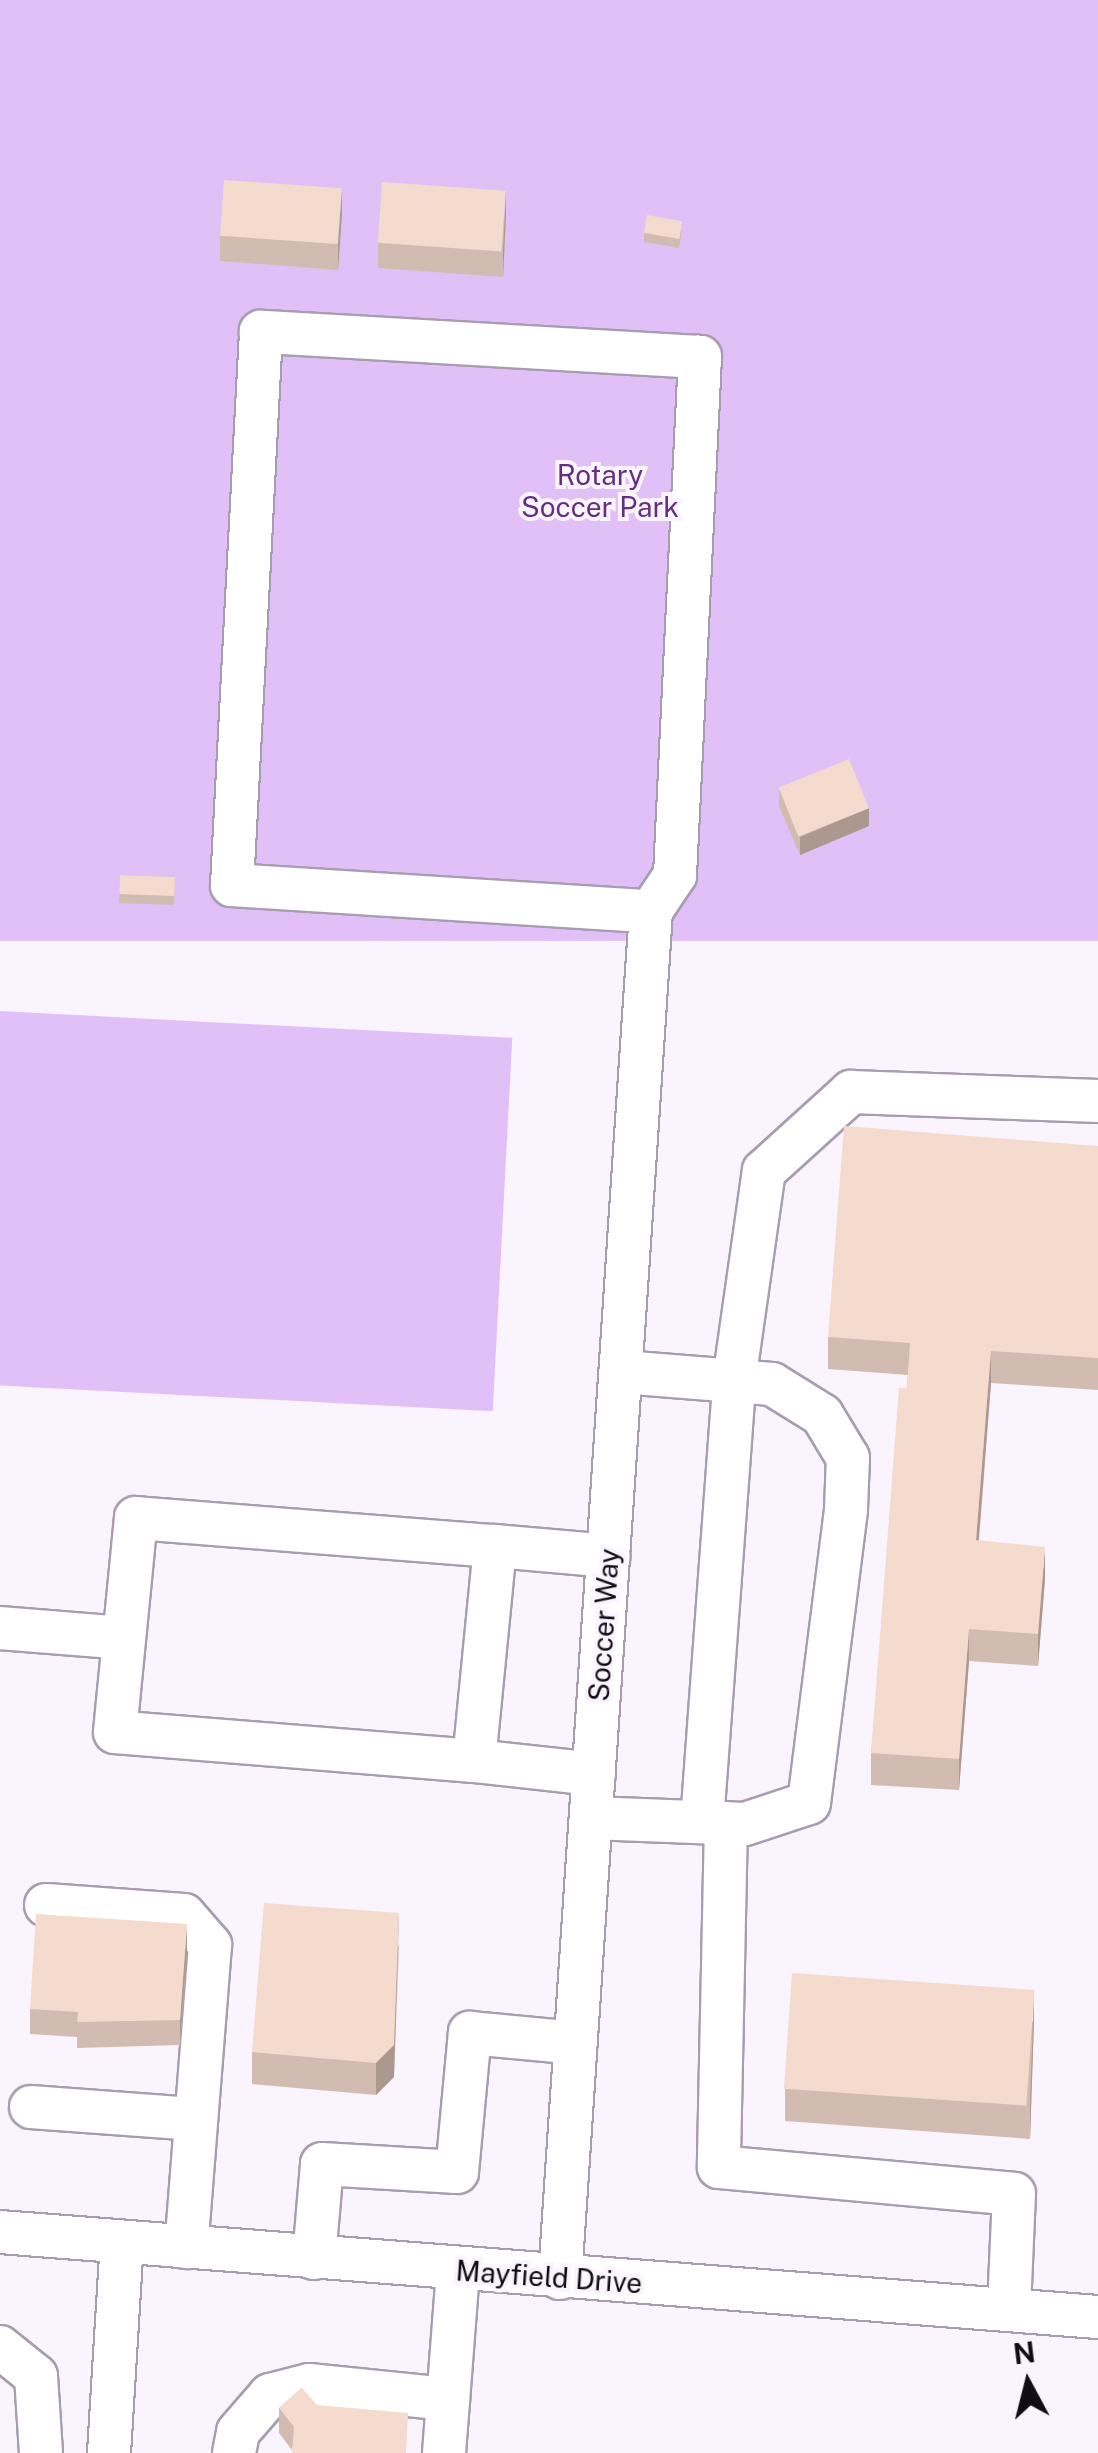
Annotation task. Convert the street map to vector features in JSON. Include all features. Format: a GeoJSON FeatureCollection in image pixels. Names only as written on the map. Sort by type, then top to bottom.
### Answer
{"type":"FeatureCollection","features":[{"type":"Feature","properties":{"kind":"street"},"geometry":{"type":"LineString","coordinates":[[261,332],[700,357],[676,875],[651,911],[232,885],[261,332]]}},
{"type":"Feature","properties":{"kind":"street","name":"Soccer Way"},"geometry":{"type":"LineString","coordinates":[[560,2278],[651,911]]}},
{"type":"Feature","properties":{"kind":"street"},"geometry":{"type":"LineString","coordinates":[[1009,2310],[1014,2194],[719,2167],[714,1822],[734,1381],[764,1171],[851,1092],[1098,1102]]}},
{"type":"Feature","properties":{"kind":"street"},"geometry":{"type":"LineString","coordinates":[[591,1818],[714,1822],[808,1802],[848,1458],[822,1416],[772,1384],[622,1372]]}},
{"type":"Feature","properties":{"kind":"street"},"geometry":{"type":"LineString","coordinates":[[594,1774],[115,1732],[136,1518],[609,1556]]}},
{"type":"Feature","properties":{"kind":"street"},"geometry":{"type":"LineString","coordinates":[[474,1762],[495,1546]]}},
{"type":"Feature","properties":{"kind":"street"},"geometry":{"type":"LineString","coordinates":[[0,1628],[124,1638]]}},
{"type":"Feature","properties":{"kind":"street"},"geometry":{"type":"LineString","coordinates":[[46,1905],[184,1915],[202,1926],[210,1946],[186,2246]]}},
{"type":"Feature","properties":{"kind":"street"},"geometry":{"type":"LineString","coordinates":[[314,2258],[322,2164],[457,2172],[470,2033],[576,2042]]}},
{"type":"Feature","properties":{"kind":"street"},"geometry":{"type":"LineString","coordinates":[[31,2107],[196,2118]]}},
{"type":"Feature","properties":{"kind":"street","name":"Mayfield Drive"},"geometry":{"type":"LineString","coordinates":[[0,2232],[1098,2318]]}},
{"type":"Feature","properties":{"kind":"street"},"geometry":{"type":"LineString","coordinates":[[109,2453],[122,2241]]}},
{"type":"Feature","properties":{"kind":"street"},"geometry":{"type":"LineString","coordinates":[[444,2453],[458,2270]]}},
{"type":"Feature","properties":{"kind":"street"},"geometry":{"type":"LineString","coordinates":[[0,2347],[36,2376],[41,2453]]}},
{"type":"Feature","properties":{"kind":"street"},"geometry":{"type":"LineString","coordinates":[[234,2453],[238,2432],[270,2396],[309,2385],[448,2399]]}},
{"type":"Feature","properties":{"kind":"green space","name":"Rotary Soccer Park"},"geometry":{"type":"Polygon","coordinates":[[[0,0],[1098,0],[1098,941],[0,941],[0,0]]]}},
{"type":"Feature","properties":{"kind":"green space"},"geometry":{"type":"Polygon","coordinates":[[[0,1011],[512,1038],[493,1411],[0,1386],[0,1011]]]}},
{"type":"Feature","properties":{"kind":"building"},"geometry":{"type":"Polygon","coordinates":[[[224,180],[342,188],[338,244],[220,236],[224,180]]]}},
{"type":"Feature","properties":{"kind":"building"},"geometry":{"type":"Polygon","coordinates":[[[382,182],[506,191],[501,252],[378,243],[382,182]]]}},
{"type":"Feature","properties":{"kind":"building"},"geometry":{"type":"Polygon","coordinates":[[[647,215],[682,221],[679,239],[644,233],[647,215]]]}},
{"type":"Feature","properties":{"kind":"building"},"geometry":{"type":"Polygon","coordinates":[[[849,759],[869,808],[798,837],[779,787],[849,759]]]}},
{"type":"Feature","properties":{"kind":"building"},"geometry":{"type":"Polygon","coordinates":[[[120,875],[175,877],[174,896],[119,894],[120,875]]]}},
{"type":"Feature","properties":{"kind":"building"},"geometry":{"type":"Polygon","coordinates":[[[844,1126],[1098,1146],[1098,1358],[991,1351],[976,1540],[1045,1547],[1038,1634],[969,1629],[959,1759],[871,1753],[899,1388],[907,1388],[910,1343],[828,1337],[844,1126]]]}},
{"type":"Feature","properties":{"kind":"building"},"geometry":{"type":"Polygon","coordinates":[[[264,1903],[399,1913],[394,2045],[376,2063],[252,2052],[264,1903]]]}},
{"type":"Feature","properties":{"kind":"building"},"geometry":{"type":"Polygon","coordinates":[[[36,1914],[187,1924],[180,2020],[77,2022],[78,2012],[30,2009],[36,1914]]]}},
{"type":"Feature","properties":{"kind":"building"},"geometry":{"type":"Polygon","coordinates":[[[792,1973],[1034,1990],[1026,2106],[784,2089],[792,1973]]]}},
{"type":"Feature","properties":{"kind":"building"},"geometry":{"type":"Polygon","coordinates":[[[302,2388],[317,2405],[408,2413],[406,2453],[292,2453],[294,2427],[279,2408],[302,2388]]]}}]}
